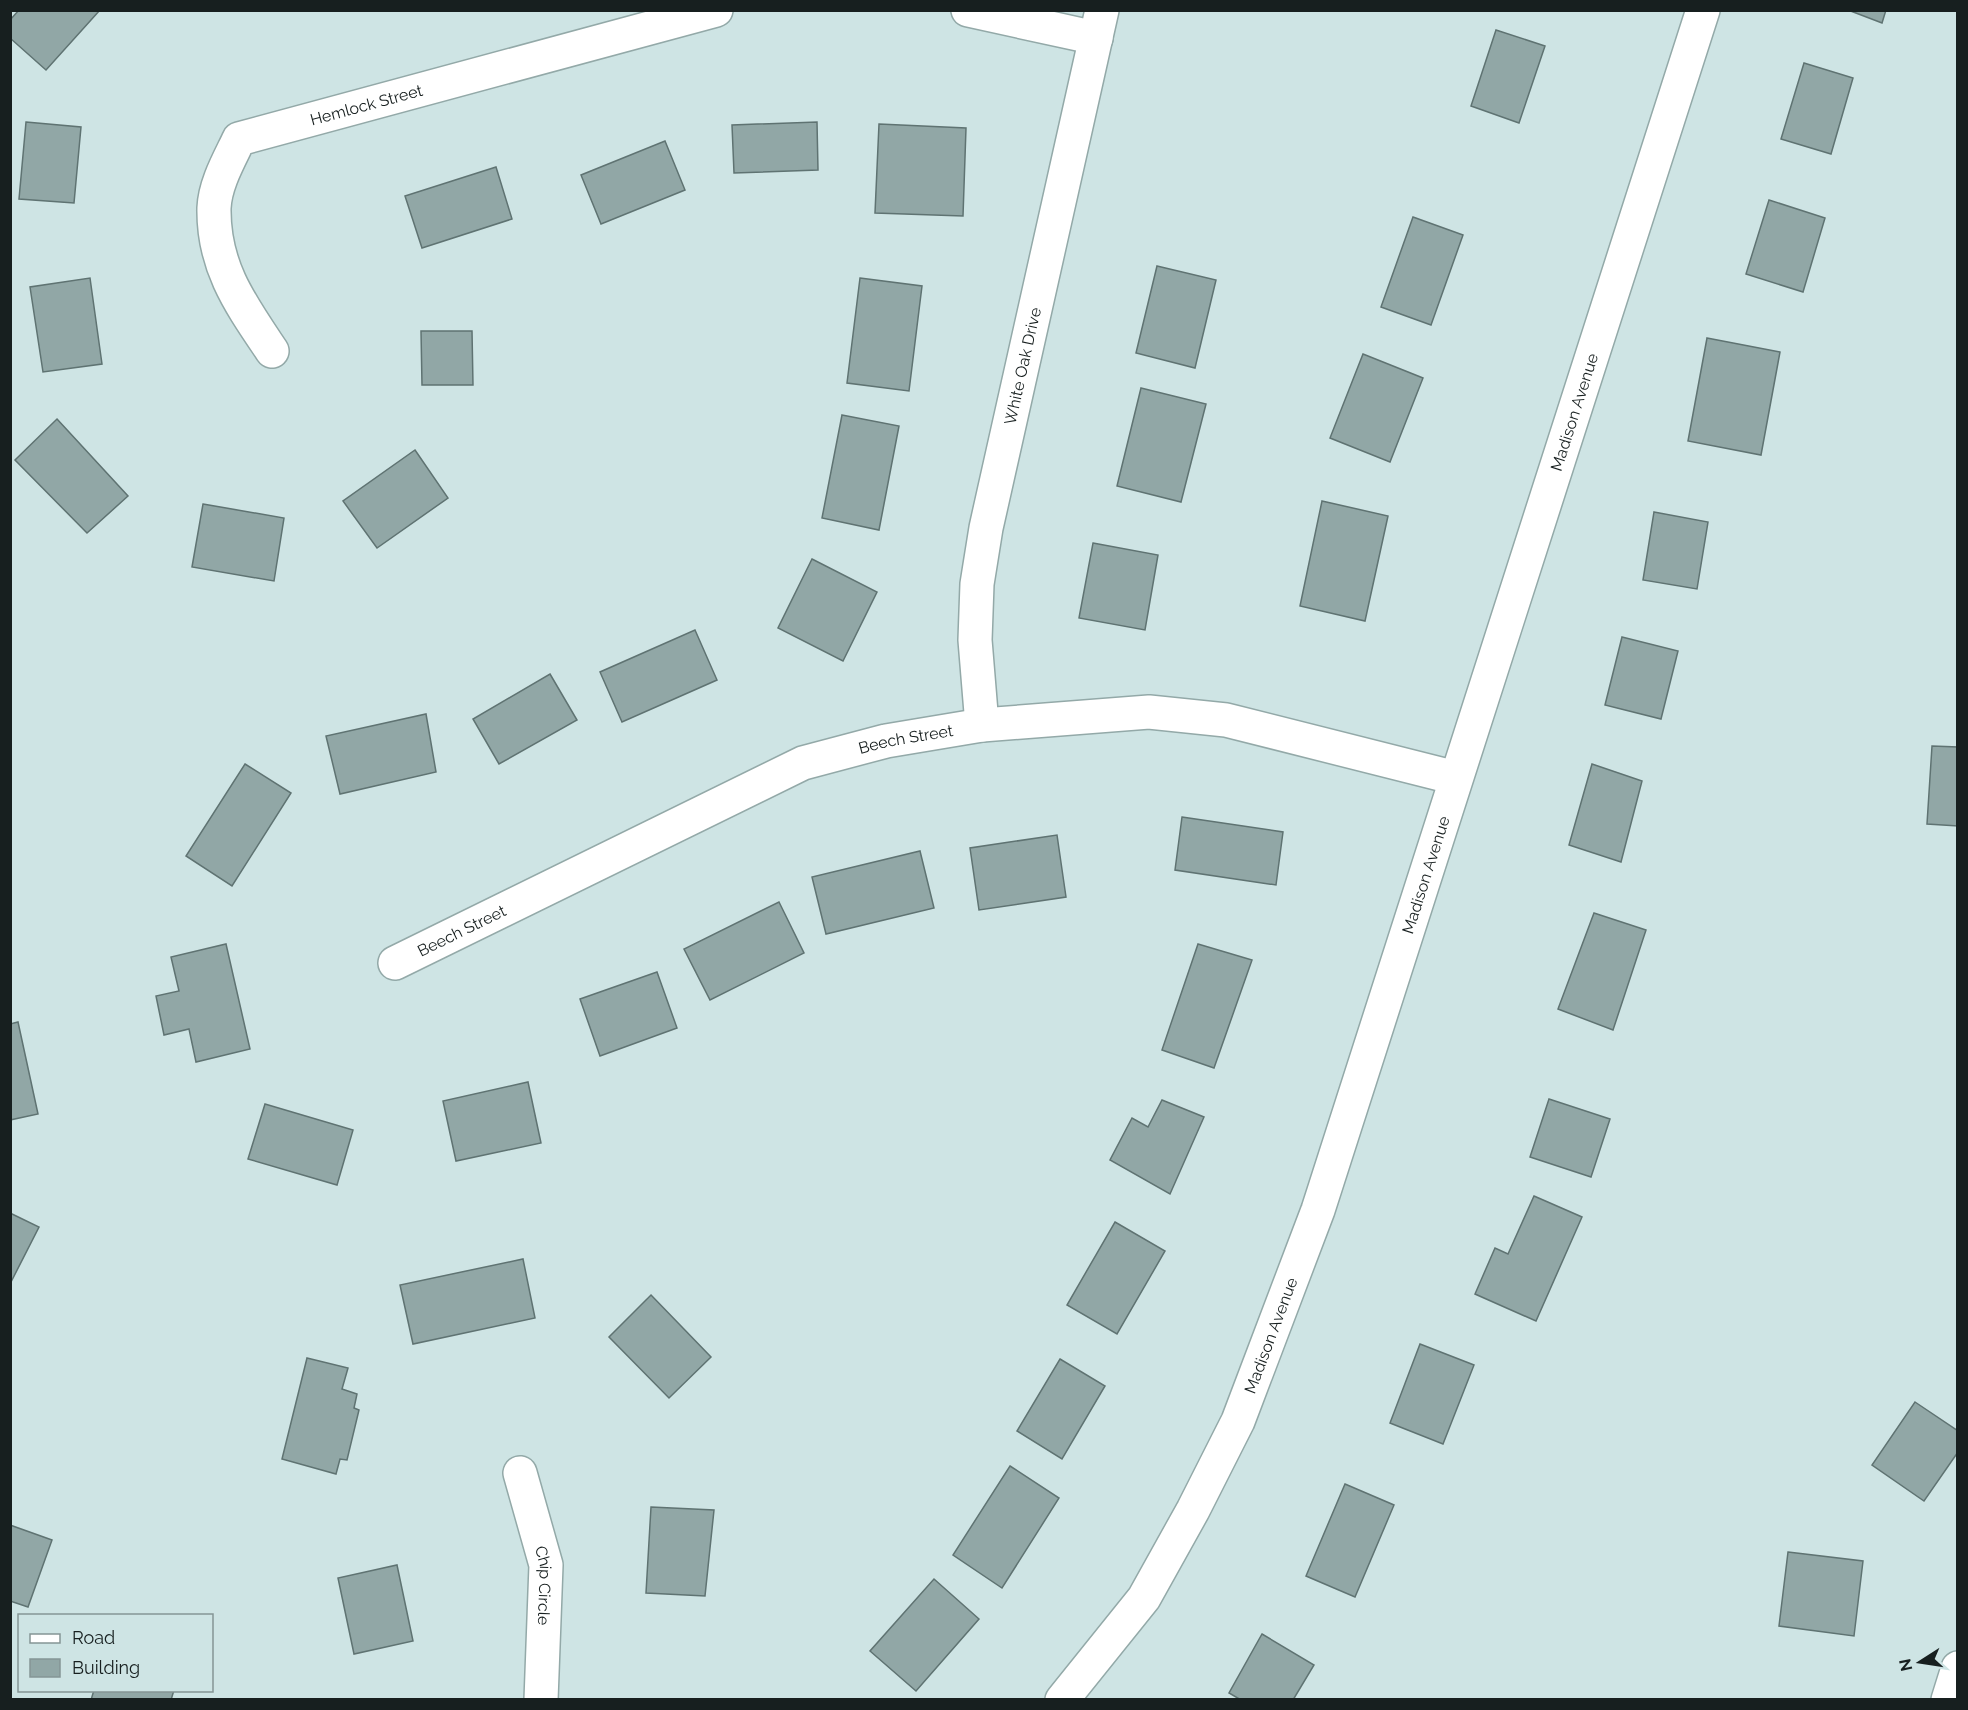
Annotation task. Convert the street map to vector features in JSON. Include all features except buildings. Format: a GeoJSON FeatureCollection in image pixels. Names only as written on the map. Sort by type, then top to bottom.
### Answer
{"type":"FeatureCollection","features":[{"type":"Feature","properties":{"kind":"street","name":"Hemlock Street"},"geometry":{"type":"LineString","coordinates":[[272,351],[231,290],[219,250],[214,207],[222,175],[239,138],[716,10]]}},
{"type":"Feature","properties":{"kind":"street"},"geometry":{"type":"LineString","coordinates":[[968,10],[1099,24]]}},
{"type":"Feature","properties":{"kind":"street","name":"Madison Avenue"},"geometry":{"type":"LineString","coordinates":[[1062,1700],[1144,1598],[1193,1510],[1238,1421],[1318,1210],[1703,10]]}},
{"type":"Feature","properties":{"kind":"street","name":"White Oak Drive"},"geometry":{"type":"LineString","coordinates":[[982,725],[975,640],[976,584],[986,528],[1099,24]]}},
{"type":"Feature","properties":{"kind":"street","name":"Beech Street"},"geometry":{"type":"LineString","coordinates":[[395,963],[803,763],[886,741],[982,725],[1149,712],[1226,720],[1456,778]]}},
{"type":"Feature","properties":{"kind":"street","name":"Chip Circle"},"geometry":{"type":"LineString","coordinates":[[520,1473],[546,1565],[541,1700]]}},
{"type":"Feature","properties":{"kind":"street"},"geometry":{"type":"LineString","coordinates":[[1948,1700],[1958,1668]]}}]}
